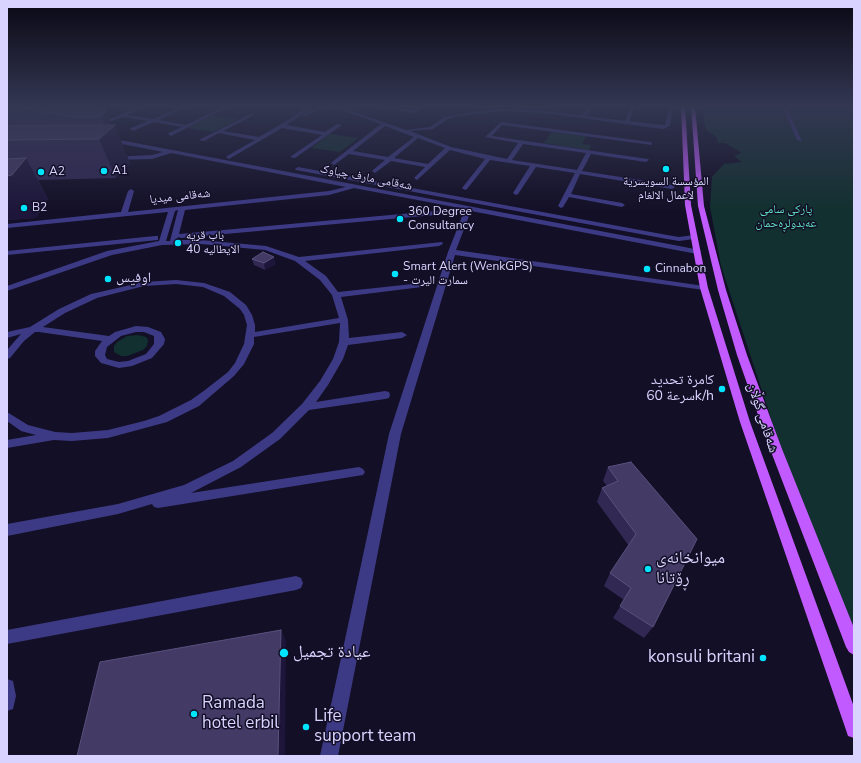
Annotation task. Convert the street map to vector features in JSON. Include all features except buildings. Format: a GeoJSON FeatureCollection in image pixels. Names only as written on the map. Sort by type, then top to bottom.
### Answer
{"type":"FeatureCollection","features":[{"type":"Feature","properties":{"kind":"main road","name":"شەقامی گوڵان"},"geometry":{"type":"LineString","coordinates":[[684,142],[688,205],[704,288],[745,422],[827,658],[854,730]]}},
{"type":"Feature","properties":{"kind":"main road","name":"شەقامی گوڵان"},"geometry":{"type":"LineString","coordinates":[[696,142],[701,206],[722,290],[742,355],[776,449],[854,647]]}},
{"type":"Feature","properties":{"kind":"street","name":"شەقامی مارف چیاوک"},"geometry":{"type":"LineString","coordinates":[[123,142],[169,152],[697,252]]}},
{"type":"Feature","properties":{"kind":"street","name":"شەقامی مارف چیاوک"},"geometry":{"type":"LineString","coordinates":[[132,142],[281,166],[668,238],[694,237]]}},
{"type":"Feature","properties":{"kind":"street"},"geometry":{"type":"LineString","coordinates":[[229,157],[254,142]]}},
{"type":"Feature","properties":{"kind":"street"},"geometry":{"type":"LineString","coordinates":[[293,157],[315,142]]}},
{"type":"Feature","properties":{"kind":"street"},"geometry":{"type":"LineString","coordinates":[[334,163],[362,142]]}},
{"type":"Feature","properties":{"kind":"street"},"geometry":{"type":"LineString","coordinates":[[375,171],[411,142]]}},
{"type":"Feature","properties":{"kind":"street"},"geometry":{"type":"LineString","coordinates":[[433,142],[449,148],[489,158],[672,187]]}},
{"type":"Feature","properties":{"kind":"street"},"geometry":{"type":"LineString","coordinates":[[439,142],[442,145]]}},
{"type":"Feature","properties":{"kind":"street"},"geometry":{"type":"LineString","coordinates":[[508,161],[522,142],[646,160]]}},
{"type":"Feature","properties":{"kind":"street"},"geometry":{"type":"LineString","coordinates":[[642,142],[650,144]]}},
{"type":"Feature","properties":{"kind":"street"},"geometry":{"type":"LineString","coordinates":[[417,178],[449,148]]}},
{"type":"Feature","properties":{"kind":"street"},"geometry":{"type":"LineString","coordinates":[[107,158],[152,157],[169,152]]}},
{"type":"Feature","properties":{"kind":"street"},"geometry":{"type":"LineString","coordinates":[[349,152],[429,166]]}},
{"type":"Feature","properties":{"kind":"street"},"geometry":{"type":"LineString","coordinates":[[561,206],[580,172],[589,152]]}},
{"type":"Feature","properties":{"kind":"street"},"geometry":{"type":"LineString","coordinates":[[466,188],[489,158]]}},
{"type":"Feature","properties":{"kind":"street"},"geometry":{"type":"LineString","coordinates":[[516,193],[534,165]]}},
{"type":"Feature","properties":{"kind":"street"},"geometry":{"type":"LineString","coordinates":[[273,172],[281,166]]}},
{"type":"Feature","properties":{"kind":"street","name":"شەقامی میدیا"},"geometry":{"type":"LineString","coordinates":[[7,226],[329,193],[353,187]]}},
{"type":"Feature","properties":{"kind":"street"},"geometry":{"type":"LineString","coordinates":[[124,214],[131,191]]}},
{"type":"Feature","properties":{"kind":"street"},"geometry":{"type":"LineString","coordinates":[[567,195],[622,205]]}},
{"type":"Feature","properties":{"kind":"street"},"geometry":{"type":"LineString","coordinates":[[174,239],[182,208]]}},
{"type":"Feature","properties":{"kind":"street"},"geometry":{"type":"LineString","coordinates":[[329,756],[395,434],[452,252],[469,208]]}},
{"type":"Feature","properties":{"kind":"street"},"geometry":{"type":"LineString","coordinates":[[163,240],[172,209]]}},
{"type":"Feature","properties":{"kind":"street"},"geometry":{"type":"LineString","coordinates":[[7,253],[109,248],[242,231],[446,212]]}},
{"type":"Feature","properties":{"kind":"street"},"geometry":{"type":"LineString","coordinates":[[563,226],[566,218]]}},
{"type":"Feature","properties":{"kind":"street"},"geometry":{"type":"LineString","coordinates":[[236,244],[242,231]]}},
{"type":"Feature","properties":{"kind":"street"},"geometry":{"type":"LineString","coordinates":[[118,509],[187,489],[237,464],[276,436],[306,408],[324,383],[338,359],[344,342],[344,320],[336,295],[323,278],[298,259],[266,248],[174,239]]}},
{"type":"Feature","properties":{"kind":"street"},"geometry":{"type":"LineString","coordinates":[[298,259],[439,244]]}},
{"type":"Feature","properties":{"kind":"street"},"geometry":{"type":"LineString","coordinates":[[7,288],[109,248]]}},
{"type":"Feature","properties":{"kind":"street"},"geometry":{"type":"LineString","coordinates":[[452,252],[704,288]]}},
{"type":"Feature","properties":{"kind":"street"},"geometry":{"type":"LineString","coordinates":[[7,356],[21,339],[33,329],[62,311],[94,296],[139,285],[176,282],[210,287],[227,294],[236,300],[248,315],[251,325],[251,335],[245,354],[231,374],[209,393],[180,411],[145,425],[114,433],[90,437],[55,436],[7,444]]}},
{"type":"Feature","properties":{"kind":"street"},"geometry":{"type":"LineString","coordinates":[[336,295],[422,285]]}},
{"type":"Feature","properties":{"kind":"street"},"geometry":{"type":"LineString","coordinates":[[251,335],[344,320]]}},
{"type":"Feature","properties":{"kind":"street"},"geometry":{"type":"LineString","coordinates":[[7,335],[33,329],[110,339],[127,331],[145,329],[158,334],[160,344],[148,356],[139,361],[119,365],[104,361],[100,356],[100,351],[110,339]]}},
{"type":"Feature","properties":{"kind":"street"},"geometry":{"type":"LineString","coordinates":[[344,342],[402,335]]}},
{"type":"Feature","properties":{"kind":"street"},"geometry":{"type":"LineString","coordinates":[[306,408],[385,395]]}},
{"type":"Feature","properties":{"kind":"street"},"geometry":{"type":"LineString","coordinates":[[7,416],[25,428],[55,436]]}},
{"type":"Feature","properties":{"kind":"street"},"geometry":{"type":"LineString","coordinates":[[7,530],[118,509],[359,472]]}},
{"type":"Feature","properties":{"kind":"street"},"geometry":{"type":"LineString","coordinates":[[7,637],[296,583]]}},
{"type":"Feature","properties":{"kind":"street"},"geometry":{"type":"LineString","coordinates":[[7,687],[7,703]]}},
{"type":"Feature","properties":{"kind":"green space"},"geometry":{"type":"Polygon","coordinates":[[[320,142],[353,142],[340,152],[311,148],[320,142]]]}},
{"type":"Feature","properties":{"kind":"green space"},"geometry":{"type":"Polygon","coordinates":[[[545,142],[583,142],[582,144],[591,145],[589,150],[544,143],[545,142]]]}},
{"type":"Feature","properties":{"kind":"green space","name":"پارکی سامی عەبدولڕەحمان"},"geometry":{"type":"Polygon","coordinates":[[[718,142],[854,142],[854,644],[811,540],[721,266],[710,207],[712,177],[724,164],[742,162],[734,156],[741,153],[739,151],[725,143],[718,143],[718,142]]]}},
{"type":"Feature","properties":{"kind":"green space"},"geometry":{"type":"Polygon","coordinates":[[[138,335],[146,337],[148,340],[147,346],[143,350],[127,356],[121,356],[114,352],[114,346],[117,342],[127,336],[138,335]]]}},
{"type":"Feature","properties":{"kind":"place","name":"المؤسسة السويسرية لاعمال الالغام"},"geometry":{"type":"Point","coordinates":[666,169]}},
{"type":"Feature","properties":{"kind":"place","name":"A1"},"geometry":{"type":"Point","coordinates":[104,171]}},
{"type":"Feature","properties":{"kind":"place","name":"A2"},"geometry":{"type":"Point","coordinates":[41,172]}},
{"type":"Feature","properties":{"kind":"place","name":"B2"},"geometry":{"type":"Point","coordinates":[24,208]}},
{"type":"Feature","properties":{"kind":"place","name":"360 Degree Consultancy"},"geometry":{"type":"Point","coordinates":[400,219]}},
{"type":"Feature","properties":{"kind":"place","name":"باب قريه الايطاليه 40"},"geometry":{"type":"Point","coordinates":[178,243]}},
{"type":"Feature","properties":{"kind":"place","name":"Cinnabon"},"geometry":{"type":"Point","coordinates":[647,269]}},
{"type":"Feature","properties":{"kind":"place","name":"Smart Alert (WenkGPS) - سمارت اليرت"},"geometry":{"type":"Point","coordinates":[395,274]}},
{"type":"Feature","properties":{"kind":"place","name":"اوفيس"},"geometry":{"type":"Point","coordinates":[108,279]}},
{"type":"Feature","properties":{"kind":"place","name":"كامرة تحديد سرعة 60k/h"},"geometry":{"type":"Point","coordinates":[722,389]}},
{"type":"Feature","properties":{"kind":"place","name":"میوانخانەی ڕۆتانا"},"geometry":{"type":"Point","coordinates":[648,569]}},
{"type":"Feature","properties":{"kind":"place","name":"عيادة تجميل"},"geometry":{"type":"Point","coordinates":[284,653]}},
{"type":"Feature","properties":{"kind":"place","name":"konsuli britani"},"geometry":{"type":"Point","coordinates":[763,658]}},
{"type":"Feature","properties":{"kind":"place","name":"Ramada hotel erbil"},"geometry":{"type":"Point","coordinates":[194,714]}},
{"type":"Feature","properties":{"kind":"place","name":"Life support team"},"geometry":{"type":"Point","coordinates":[306,727]}}]}
